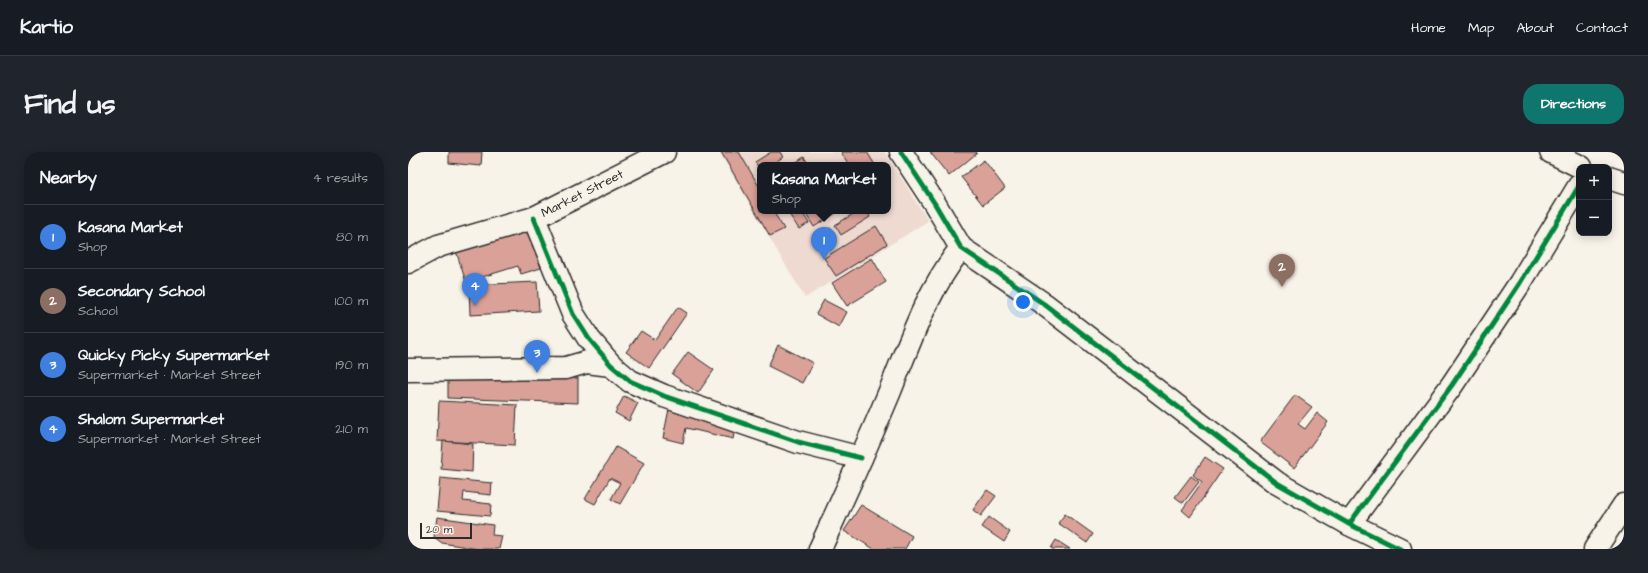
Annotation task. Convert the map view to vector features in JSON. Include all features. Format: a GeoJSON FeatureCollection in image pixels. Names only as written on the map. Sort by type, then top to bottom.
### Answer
{"type":"FeatureCollection","features":[{"type":"Feature","properties":{"kind":"street","name":"Market Street"},"geometry":{"type":"LineString","coordinates":[[408,262],[438,246],[534,218],[664,152]]}},
{"type":"Feature","properties":{"kind":"street"},"geometry":{"type":"LineString","coordinates":[[901,152],[935,204],[961,248],[1044,304],[1277,483],[1349,524],[1400,549]]}},
{"type":"Feature","properties":{"kind":"street"},"geometry":{"type":"LineString","coordinates":[[1551,152],[1576,164]]}},
{"type":"Feature","properties":{"kind":"street"},"geometry":{"type":"LineString","coordinates":[[1612,179],[1624,184]]}},
{"type":"Feature","properties":{"kind":"street"},"geometry":{"type":"LineString","coordinates":[[1349,524],[1452,385],[1520,283],[1576,191]]}},
{"type":"Feature","properties":{"kind":"street"},"geometry":{"type":"LineString","coordinates":[[534,218],[573,314],[590,339],[611,365],[630,380],[664,396],[798,442],[861,458]]}},
{"type":"Feature","properties":{"kind":"street"},"geometry":{"type":"LineString","coordinates":[[820,549],[861,458],[922,309],[945,269],[961,248]]}},
{"type":"Feature","properties":{"kind":"street"},"geometry":{"type":"LineString","coordinates":[[408,370],[566,368],[587,362],[611,365]]}},
{"type":"Feature","properties":{"kind":"street"},"geometry":{"type":"LineString","coordinates":[[1595,549],[1624,505]]}},
{"type":"Feature","properties":{"kind":"shaded area"},"geometry":{"type":"Polygon","coordinates":[[[719,152],[885,152],[928,221],[805,298],[719,152]]]}},
{"type":"Feature","properties":{"kind":"building"},"geometry":{"type":"Polygon","coordinates":[[[449,152],[482,152],[481,166],[449,163],[449,152]]]}},
{"type":"Feature","properties":{"kind":"building"},"geometry":{"type":"Polygon","coordinates":[[[721,152],[739,152],[757,183],[757,214],[721,152]]]}},
{"type":"Feature","properties":{"kind":"building"},"geometry":{"type":"Polygon","coordinates":[[[771,152],[780,152],[783,157],[776,162],[757,162],[757,165],[755,162],[771,152]]]}},
{"type":"Feature","properties":{"kind":"building"},"geometry":{"type":"Polygon","coordinates":[[[841,152],[867,152],[873,162],[847,162],[841,152]]]}},
{"type":"Feature","properties":{"kind":"building"},"geometry":{"type":"Polygon","coordinates":[[[930,152],[976,152],[977,153],[949,176],[930,152]]]}},
{"type":"Feature","properties":{"kind":"building"},"geometry":{"type":"Polygon","coordinates":[[[804,157],[807,162],[796,162],[804,157]]]}},
{"type":"Feature","properties":{"kind":"building"},"geometry":{"type":"Polygon","coordinates":[[[984,160],[1005,188],[983,205],[961,177],[984,160]]]}},
{"type":"Feature","properties":{"kind":"building"},"geometry":{"type":"Polygon","coordinates":[[[757,214],[775,214],[784,229],[770,236],[757,214]]]}},
{"type":"Feature","properties":{"kind":"building"},"geometry":{"type":"Polygon","coordinates":[[[789,214],[803,214],[809,223],[799,229],[789,214]]]}},
{"type":"Feature","properties":{"kind":"building"},"geometry":{"type":"Polygon","coordinates":[[[806,214],[834,214],[814,227],[806,214]]]}},
{"type":"Feature","properties":{"kind":"building"},"geometry":{"type":"Polygon","coordinates":[[[853,214],[868,214],[870,217],[841,235],[835,225],[853,214]]]}},
{"type":"Feature","properties":{"kind":"building"},"geometry":{"type":"Polygon","coordinates":[[[876,226],[887,244],[836,276],[824,258],[876,226]]]}},
{"type":"Feature","properties":{"kind":"building"},"geometry":{"type":"Polygon","coordinates":[[[830,228],[836,239],[822,247],[816,237],[830,228]]]}},
{"type":"Feature","properties":{"kind":"building"},"geometry":{"type":"Polygon","coordinates":[[[525,229],[531,232],[541,268],[521,274],[518,266],[466,282],[455,248],[525,229]]]}},
{"type":"Feature","properties":{"kind":"building"},"geometry":{"type":"Polygon","coordinates":[[[872,258],[886,282],[847,306],[832,283],[872,258]]]}},
{"type":"Feature","properties":{"kind":"building"},"geometry":{"type":"Polygon","coordinates":[[[537,282],[539,311],[470,315],[469,285],[537,282]]]}},
{"type":"Feature","properties":{"kind":"building"},"geometry":{"type":"Polygon","coordinates":[[[824,300],[847,312],[839,327],[816,314],[824,300]]]}},
{"type":"Feature","properties":{"kind":"building"},"geometry":{"type":"Polygon","coordinates":[[[678,307],[687,313],[649,368],[626,352],[641,331],[655,340],[678,307]]]}},
{"type":"Feature","properties":{"kind":"building"},"geometry":{"type":"Polygon","coordinates":[[[778,345],[813,363],[802,383],[768,366],[778,345]]]}},
{"type":"Feature","properties":{"kind":"building"},"geometry":{"type":"Polygon","coordinates":[[[688,352],[714,370],[698,393],[672,374],[688,352]]]}},
{"type":"Feature","properties":{"kind":"building"},"geometry":{"type":"Polygon","coordinates":[[[448,374],[578,378],[578,403],[448,398],[448,374]]]}},
{"type":"Feature","properties":{"kind":"building"},"geometry":{"type":"Polygon","coordinates":[[[1295,395],[1312,407],[1298,424],[1305,429],[1317,413],[1328,422],[1294,468],[1260,442],[1295,395]]]}},
{"type":"Feature","properties":{"kind":"building"},"geometry":{"type":"Polygon","coordinates":[[[624,396],[638,403],[629,421],[615,413],[624,396]]]}},
{"type":"Feature","properties":{"kind":"building"},"geometry":{"type":"Polygon","coordinates":[[[439,401],[517,405],[515,445],[437,441],[439,401]]]}},
{"type":"Feature","properties":{"kind":"building"},"geometry":{"type":"Polygon","coordinates":[[[669,409],[736,424],[733,439],[686,428],[683,443],[663,438],[669,409]]]}},
{"type":"Feature","properties":{"kind":"building"},"geometry":{"type":"Polygon","coordinates":[[[443,441],[473,444],[472,472],[441,469],[443,441]]]}},
{"type":"Feature","properties":{"kind":"building"},"geometry":{"type":"Polygon","coordinates":[[[616,447],[644,463],[620,504],[611,499],[620,483],[610,478],[595,504],[585,499],[616,447]]]}},
{"type":"Feature","properties":{"kind":"building"},"geometry":{"type":"Polygon","coordinates":[[[1205,457],[1223,469],[1190,517],[1182,510],[1202,482],[1193,475],[1205,457]]]}},
{"type":"Feature","properties":{"kind":"building"},"geometry":{"type":"Polygon","coordinates":[[[1191,476],[1199,482],[1183,503],[1175,497],[1191,476]]]}},
{"type":"Feature","properties":{"kind":"building"},"geometry":{"type":"Polygon","coordinates":[[[440,478],[492,483],[491,495],[464,492],[463,501],[491,504],[490,516],[437,511],[440,478]]]}},
{"type":"Feature","properties":{"kind":"building"},"geometry":{"type":"Polygon","coordinates":[[[987,490],[996,496],[981,516],[973,510],[987,490]]]}},
{"type":"Feature","properties":{"kind":"building"},"geometry":{"type":"Polygon","coordinates":[[[861,505],[912,536],[905,549],[874,549],[844,531],[861,505]]]}},
{"type":"Feature","properties":{"kind":"building"},"geometry":{"type":"Polygon","coordinates":[[[1065,514],[1093,534],[1087,543],[1058,523],[1065,514]]]}},
{"type":"Feature","properties":{"kind":"building"},"geometry":{"type":"Polygon","coordinates":[[[437,517],[493,525],[492,535],[502,536],[499,549],[479,549],[442,543],[434,537],[437,517]]]}},
{"type":"Feature","properties":{"kind":"building"},"geometry":{"type":"Polygon","coordinates":[[[989,517],[1010,532],[1004,542],[982,527],[989,517]]]}},
{"type":"Feature","properties":{"kind":"building"},"geometry":{"type":"Polygon","coordinates":[[[1056,540],[1070,549],[1052,549],[1051,548],[1056,540]]]}},
{"type":"Feature","properties":{"kind":"cycle path"},"geometry":{"type":"LineString","coordinates":[[901,152],[935,204],[961,248],[1044,304],[1277,483],[1349,524],[1400,549]]}},
{"type":"Feature","properties":{"kind":"cycle path"},"geometry":{"type":"LineString","coordinates":[[1349,524],[1452,385],[1520,283],[1576,191]]}},
{"type":"Feature","properties":{"kind":"cycle path"},"geometry":{"type":"LineString","coordinates":[[534,218],[573,314],[589,339],[611,365],[630,381],[664,396],[798,442],[861,458]]}},
{"type":"Feature","properties":{"kind":"place","name":"Kasana Market"},"geometry":{"type":"Point","coordinates":[824,260]}},
{"type":"Feature","properties":{"kind":"place","name":"Secondary School"},"geometry":{"type":"Point","coordinates":[1282,287]}},
{"type":"Feature","properties":{"kind":"place","name":"Shalom Supermarket"},"geometry":{"type":"Point","coordinates":[475,306]}},
{"type":"Feature","properties":{"kind":"place","name":"Quicky Picky Supermarket"},"geometry":{"type":"Point","coordinates":[537,373]}}]}
